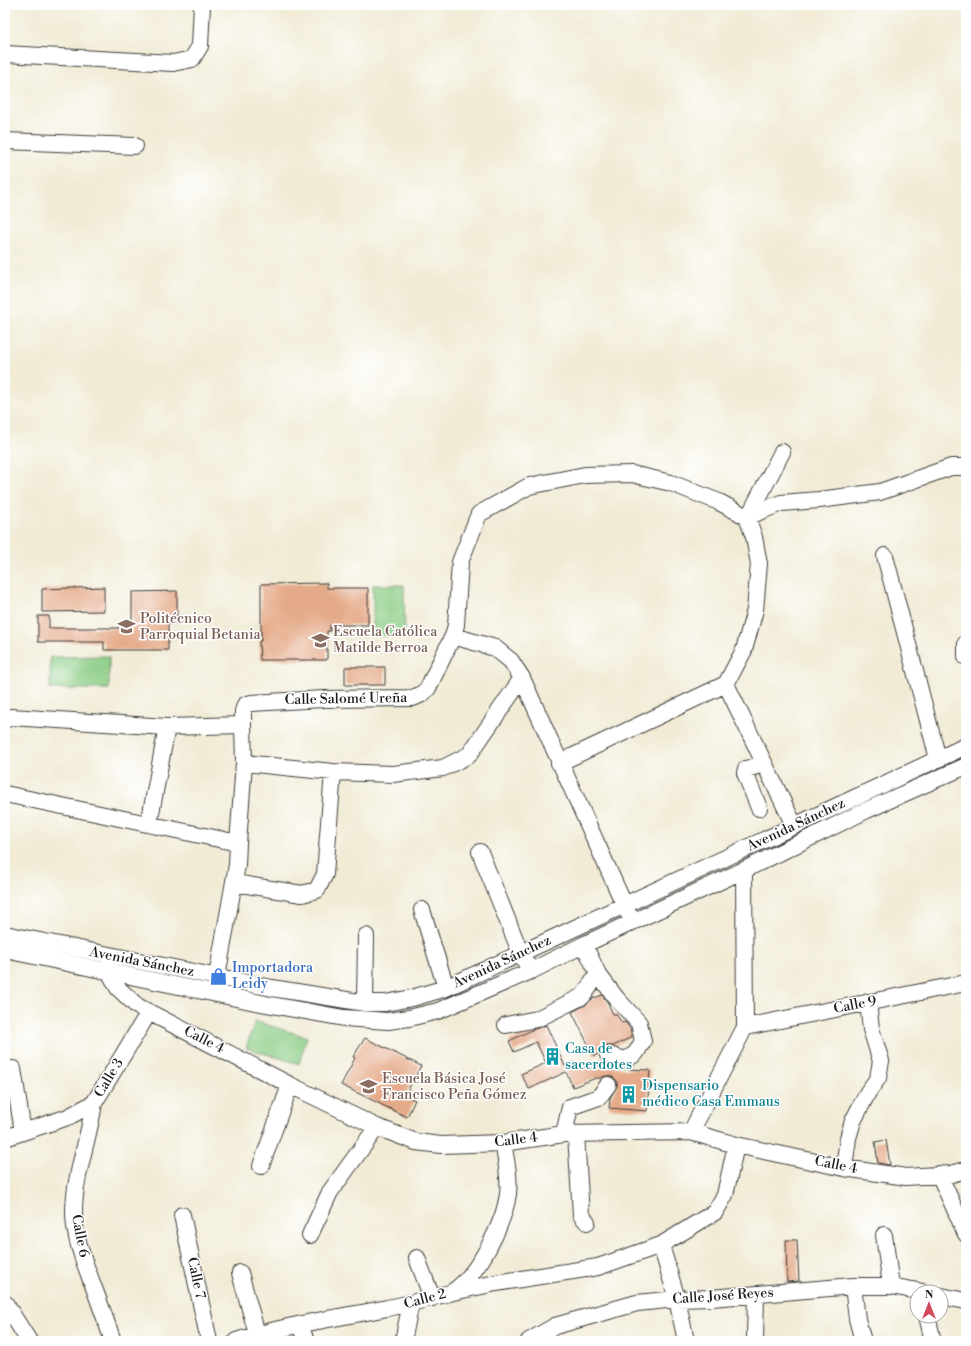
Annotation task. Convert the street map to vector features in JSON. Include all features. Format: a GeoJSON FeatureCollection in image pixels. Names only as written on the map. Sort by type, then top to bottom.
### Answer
{"type":"FeatureCollection","features":[{"type":"Feature","properties":{"kind":"street"},"geometry":{"type":"LineString","coordinates":[[5,54],[173,63],[192,59],[200,46],[202,5]]}},
{"type":"Feature","properties":{"kind":"street"},"geometry":{"type":"LineString","coordinates":[[5,140],[135,146]]}},
{"type":"Feature","properties":{"kind":"street"},"geometry":{"type":"LineString","coordinates":[[559,763],[726,684],[744,650],[755,610],[759,564],[748,516],[782,452]]}},
{"type":"Feature","properties":{"kind":"street"},"geometry":{"type":"LineString","coordinates":[[748,516],[781,503],[819,500],[880,492],[951,467],[966,467]]}},
{"type":"Feature","properties":{"kind":"street","name":"Calle Salomé Ureña"},"geometry":{"type":"LineString","coordinates":[[214,993],[238,865],[238,843],[244,763],[243,711],[245,705],[251,702],[323,699],[413,698],[422,694],[428,688],[453,636],[456,625],[460,562],[479,514],[529,486],[584,475],[632,474],[671,483],[719,502],[748,516]]}},
{"type":"Feature","properties":{"kind":"street"},"geometry":{"type":"LineString","coordinates":[[886,556],[938,759]]}},
{"type":"Feature","properties":{"kind":"street"},"geometry":{"type":"LineString","coordinates":[[453,636],[495,648],[511,661],[522,678],[559,763],[632,922]]}},
{"type":"Feature","properties":{"kind":"street"},"geometry":{"type":"LineString","coordinates":[[966,643],[966,657]]}},
{"type":"Feature","properties":{"kind":"street"},"geometry":{"type":"LineString","coordinates":[[244,763],[333,772],[393,774],[444,768],[470,755],[522,678]]}},
{"type":"Feature","properties":{"kind":"street"},"geometry":{"type":"LineString","coordinates":[[726,684],[794,826]]}},
{"type":"Feature","properties":{"kind":"street"},"geometry":{"type":"LineString","coordinates":[[5,720],[11,717],[166,727],[243,725]]}},
{"type":"Feature","properties":{"kind":"street"},"geometry":{"type":"LineString","coordinates":[[149,824],[166,727]]}},
{"type":"Feature","properties":{"kind":"street","name":"Avenida Sánchez"},"geometry":{"type":"LineString","coordinates":[[5,934],[272,988],[365,1003],[385,1003],[412,998],[446,988],[521,954],[624,904],[966,746]]}},
{"type":"Feature","properties":{"kind":"street"},"geometry":{"type":"LineString","coordinates":[[759,808],[745,773],[746,770],[764,764]]}},
{"type":"Feature","properties":{"kind":"street","name":"Avenida Sánchez"},"geometry":{"type":"LineString","coordinates":[[5,952],[344,1018],[388,1021],[409,1018],[438,1011],[532,971],[582,945],[744,870],[867,810],[966,766]]}},
{"type":"Feature","properties":{"kind":"street"},"geometry":{"type":"LineString","coordinates":[[235,883],[302,894],[317,890],[325,874],[333,772]]}},
{"type":"Feature","properties":{"kind":"street"},"geometry":{"type":"LineString","coordinates":[[5,794],[238,843]]}},
{"type":"Feature","properties":{"kind":"street"},"geometry":{"type":"LineString","coordinates":[[480,852],[521,954],[532,971]]}},
{"type":"Feature","properties":{"kind":"street"},"geometry":{"type":"LineString","coordinates":[[691,1132],[745,1027],[744,870]]}},
{"type":"Feature","properties":{"kind":"street"},"geometry":{"type":"LineString","coordinates":[[422,910],[446,988]]}},
{"type":"Feature","properties":{"kind":"street"},"geometry":{"type":"LineString","coordinates":[[365,1003],[366,936]]}},
{"type":"Feature","properties":{"kind":"street"},"geometry":{"type":"LineString","coordinates":[[582,945],[589,955],[598,974],[617,1000],[639,1023],[644,1041],[636,1053],[626,1060],[608,1055]]}},
{"type":"Feature","properties":{"kind":"street","name":"Calle 4"},"geometry":{"type":"LineString","coordinates":[[100,953],[108,972],[118,988],[137,1006],[290,1085],[376,1127],[416,1142],[441,1145],[503,1143],[570,1134],[691,1132],[736,1145],[844,1168],[906,1177],[951,1174],[966,1170]]}},
{"type":"Feature","properties":{"kind":"street"},"geometry":{"type":"LineString","coordinates":[[506,1025],[537,1019],[583,996],[598,974]]}},
{"type":"Feature","properties":{"kind":"street","name":"Calle 9"},"geometry":{"type":"LineString","coordinates":[[745,1027],[966,983]]}},
{"type":"Feature","properties":{"kind":"street"},"geometry":{"type":"LineString","coordinates":[[844,1168],[848,1138],[853,1121],[868,1092],[878,1078],[881,1061],[871,1029],[868,1002]]}},
{"type":"Feature","properties":{"kind":"street","name":"Calle 3"},"geometry":{"type":"LineString","coordinates":[[5,1138],[68,1117],[94,1103],[149,1012]]}},
{"type":"Feature","properties":{"kind":"street"},"geometry":{"type":"LineString","coordinates":[[13,1070],[23,1132]]}},
{"type":"Feature","properties":{"kind":"street"},"geometry":{"type":"LineString","coordinates":[[261,1166],[290,1085]]}},
{"type":"Feature","properties":{"kind":"street"},"geometry":{"type":"LineString","coordinates":[[587,1222],[581,1215],[570,1134],[570,1107],[599,1098],[608,1085]]}},
{"type":"Feature","properties":{"kind":"street","name":"Calle 6"},"geometry":{"type":"LineString","coordinates":[[94,1103],[84,1148],[74,1213],[81,1252],[114,1341]]}},
{"type":"Feature","properties":{"kind":"street"},"geometry":{"type":"LineString","coordinates":[[310,1235],[330,1192],[376,1127]]}},
{"type":"Feature","properties":{"kind":"street","name":"Calle 2"},"geometry":{"type":"LineString","coordinates":[[236,1341],[257,1334],[411,1304],[451,1292],[466,1280],[479,1263],[500,1223],[505,1208],[508,1180],[503,1143]]}},
{"type":"Feature","properties":{"kind":"street"},"geometry":{"type":"LineString","coordinates":[[451,1292],[496,1283],[598,1267],[661,1245],[715,1212],[725,1195],[736,1145]]}},
{"type":"Feature","properties":{"kind":"street"},"geometry":{"type":"LineString","coordinates":[[939,1174],[966,1234]]}},
{"type":"Feature","properties":{"kind":"street","name":"Calle 7"},"geometry":{"type":"LineString","coordinates":[[182,1215],[209,1341]]}},
{"type":"Feature","properties":{"kind":"street"},"geometry":{"type":"LineString","coordinates":[[884,1235],[891,1286]]}},
{"type":"Feature","properties":{"kind":"street"},"geometry":{"type":"LineString","coordinates":[[661,1245],[677,1299],[686,1341]]}},
{"type":"Feature","properties":{"kind":"street"},"geometry":{"type":"LineString","coordinates":[[417,1258],[432,1298]]}},
{"type":"Feature","properties":{"kind":"street"},"geometry":{"type":"LineString","coordinates":[[240,1273],[257,1334]]}},
{"type":"Feature","properties":{"kind":"street"},"geometry":{"type":"LineString","coordinates":[[853,1286],[857,1319],[863,1341]]}},
{"type":"Feature","properties":{"kind":"street","name":"Calle José Reyes"},"geometry":{"type":"LineString","coordinates":[[531,1341],[555,1326],[637,1303],[853,1286],[891,1286],[909,1289]]}},
{"type":"Feature","properties":{"kind":"street"},"geometry":{"type":"LineString","coordinates":[[755,1341],[756,1294]]}},
{"type":"Feature","properties":{"kind":"street"},"geometry":{"type":"LineString","coordinates":[[949,1298],[966,1301]]}},
{"type":"Feature","properties":{"kind":"street"},"geometry":{"type":"LineString","coordinates":[[5,1303],[29,1341]]}},
{"type":"Feature","properties":{"kind":"street"},"geometry":{"type":"LineString","coordinates":[[403,1341],[411,1304]]}},
{"type":"Feature","properties":{"kind":"street"},"geometry":{"type":"LineString","coordinates":[[929,1324],[933,1341]]}},
{"type":"Feature","properties":{"kind":"street"},"geometry":{"type":"LineString","coordinates":[[300,1325],[306,1341]]}},
{"type":"Feature","properties":{"kind":"green space"},"geometry":{"type":"Polygon","coordinates":[[[373,585],[404,585],[405,635],[373,635],[373,585]]]}},
{"type":"Feature","properties":{"kind":"green space"},"geometry":{"type":"Polygon","coordinates":[[[109,656],[109,689],[50,689],[50,657],[109,656]]]}},
{"type":"Feature","properties":{"kind":"green space"},"geometry":{"type":"Polygon","coordinates":[[[255,1021],[307,1037],[299,1064],[246,1048],[255,1021]]]}},
{"type":"Feature","properties":{"kind":"building"},"geometry":{"type":"Polygon","coordinates":[[[327,583],[327,588],[368,588],[368,625],[330,625],[330,631],[327,631],[327,660],[260,660],[259,641],[261,641],[261,584],[327,583]]]}},
{"type":"Feature","properties":{"kind":"building"},"geometry":{"type":"Polygon","coordinates":[[[104,587],[104,611],[42,612],[42,589],[104,587]]]}},
{"type":"Feature","properties":{"kind":"building"},"geometry":{"type":"Polygon","coordinates":[[[177,591],[177,623],[168,623],[168,650],[104,650],[104,642],[38,642],[38,616],[49,616],[49,628],[132,628],[132,592],[177,591]]]}},
{"type":"Feature","properties":{"kind":"building"},"geometry":{"type":"Polygon","coordinates":[[[345,667],[385,667],[385,685],[345,685],[345,667]]]}},
{"type":"Feature","properties":{"kind":"building"},"geometry":{"type":"Polygon","coordinates":[[[602,995],[613,1014],[616,1014],[622,1023],[625,1022],[630,1028],[632,1037],[613,1046],[605,1046],[594,1056],[572,1012],[587,1004],[592,999],[602,995]]]}},
{"type":"Feature","properties":{"kind":"building"},"geometry":{"type":"Polygon","coordinates":[[[546,1025],[565,1066],[571,1063],[624,1069],[650,1070],[647,1111],[609,1108],[610,1098],[617,1086],[617,1081],[610,1076],[596,1078],[573,1087],[566,1072],[529,1089],[521,1074],[546,1063],[536,1042],[514,1052],[509,1041],[546,1025]]]}},
{"type":"Feature","properties":{"kind":"building"},"geometry":{"type":"Polygon","coordinates":[[[365,1038],[421,1066],[405,1095],[415,1100],[407,1117],[341,1085],[355,1058],[353,1057],[365,1038]]]}},
{"type":"Feature","properties":{"kind":"building"},"geometry":{"type":"Polygon","coordinates":[[[886,1140],[890,1165],[878,1163],[875,1142],[886,1140]]]}},
{"type":"Feature","properties":{"kind":"building"},"geometry":{"type":"Polygon","coordinates":[[[786,1240],[797,1240],[799,1281],[787,1282],[786,1240]]]}},
{"type":"Feature","properties":{"kind":"place","name":"Politécnico Parroquial Betania"},"geometry":{"type":"Point","coordinates":[127,627]}},
{"type":"Feature","properties":{"kind":"place","name":"Escuela Católica Matilde Berroa"},"geometry":{"type":"Point","coordinates":[320,640]}},
{"type":"Feature","properties":{"kind":"place","name":"Importadora Leidy"},"geometry":{"type":"Point","coordinates":[219,976]}},
{"type":"Feature","properties":{"kind":"place","name":"Casa de sacerdotes"},"geometry":{"type":"Point","coordinates":[552,1057]}},
{"type":"Feature","properties":{"kind":"place","name":"Escuela Básica José Francisco Peña Gómez"},"geometry":{"type":"Point","coordinates":[369,1087]}},
{"type":"Feature","properties":{"kind":"place","name":"Dispensario médico Casa Emmaus"},"geometry":{"type":"Point","coordinates":[629,1094]}}]}
